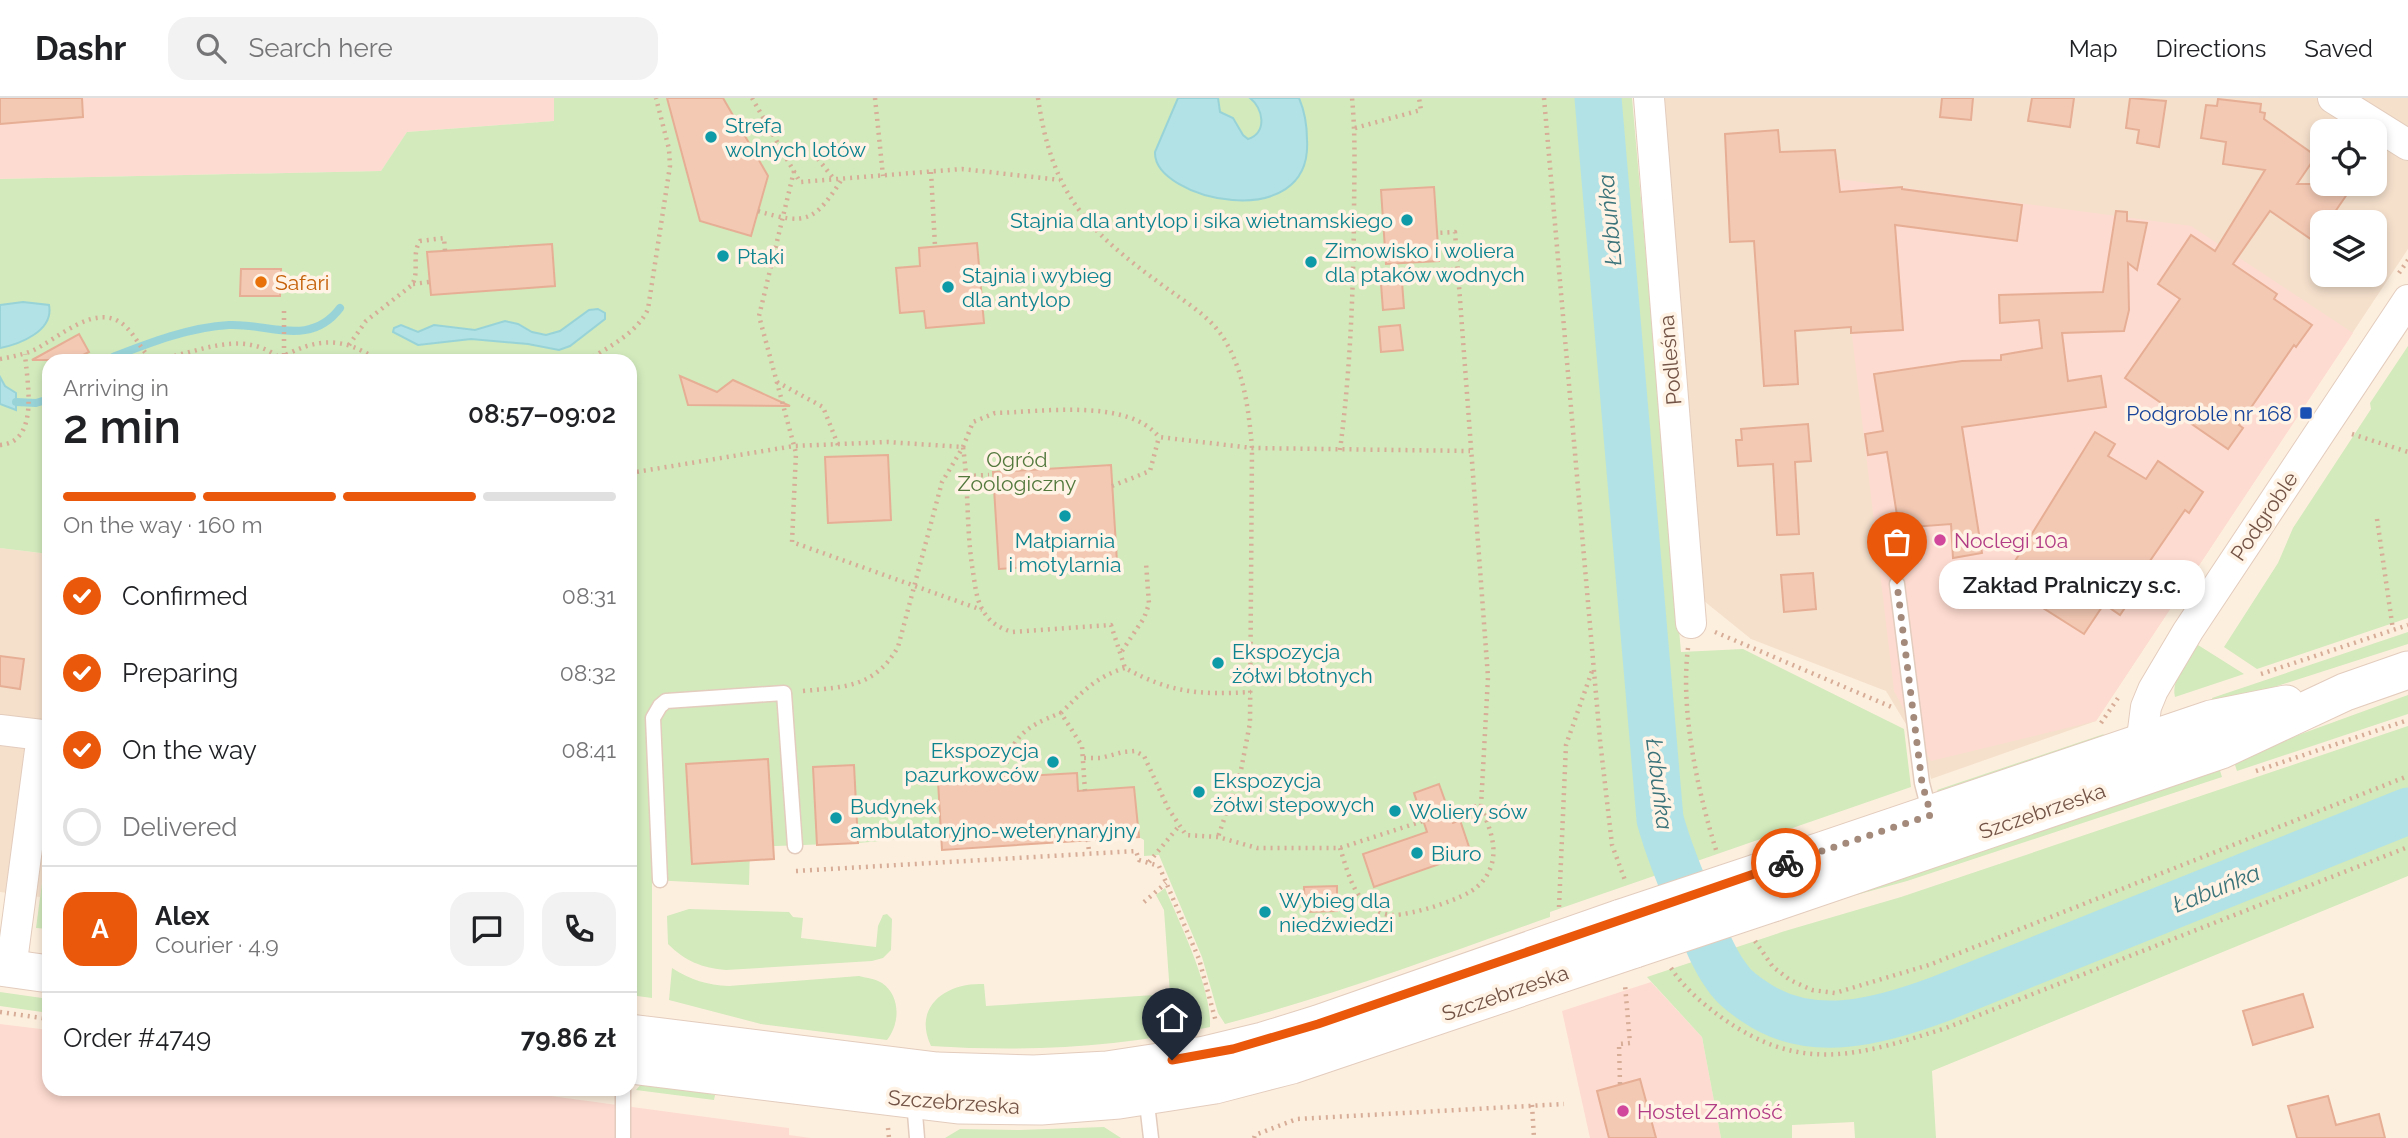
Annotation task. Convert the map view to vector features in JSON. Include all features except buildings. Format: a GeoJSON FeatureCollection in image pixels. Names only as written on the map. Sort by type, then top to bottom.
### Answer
{"type":"FeatureCollection","features":[{"type":"Feature","properties":{"kind":"street","name":"Podleśna"},"geometry":{"type":"LineString","coordinates":[[1649,98],[1691,623]]}},
{"type":"Feature","properties":{"kind":"street"},"geometry":{"type":"LineString","coordinates":[[2333,98],[2408,145]]}},
{"type":"Feature","properties":{"kind":"street","name":"Podgroble"},"geometry":{"type":"LineString","coordinates":[[2151,757],[2143,730],[2143,717],[2153,690],[2188,631],[2408,300]]}},
{"type":"Feature","properties":{"kind":"street","name":"Szczebrzeska"},"geometry":{"type":"LineString","coordinates":[[637,1065],[914,1085],[984,1074],[1034,1074],[1145,1081],[1233,1049],[1635,937],[1766,888],[2151,757],[2211,719],[2345,692],[2408,670]]}},
{"type":"Feature","properties":{"kind":"street"},"geometry":{"type":"LineString","coordinates":[[0,730],[42,735],[6,968],[42,973]]}},
{"type":"Feature","properties":{"kind":"street","name":"Szczebrzeska"},"geometry":{"type":"LineString","coordinates":[[637,1034],[914,1085]]}},
{"type":"Feature","properties":{"kind":"lane"},"geometry":{"type":"LineString","coordinates":[[1897,584],[1922,783],[1936,830]]}},
{"type":"Feature","properties":{"kind":"lane"},"geometry":{"type":"LineString","coordinates":[[660,880],[653,718],[666,701],[784,693],[795,846]]}},
{"type":"Feature","properties":{"kind":"lane"},"geometry":{"type":"LineString","coordinates":[[1145,1081],[1151,1138]]}},
{"type":"Feature","properties":{"kind":"lane"},"geometry":{"type":"LineString","coordinates":[[914,1085],[917,1138]]}},
{"type":"Feature","properties":{"kind":"lane"},"geometry":{"type":"LineString","coordinates":[[623,1096],[623,1138]]}},
{"type":"Feature","properties":{"kind":"path"},"geometry":{"type":"LineString","coordinates":[[595,354],[636,325],[648,309],[670,166],[669,149],[656,98]]}},
{"type":"Feature","properties":{"kind":"path"},"geometry":{"type":"LineString","coordinates":[[752,98],[800,182],[962,169],[1061,181]]}},
{"type":"Feature","properties":{"kind":"path"},"geometry":{"type":"LineString","coordinates":[[875,98],[883,176]]}},
{"type":"Feature","properties":{"kind":"path"},"geometry":{"type":"LineString","coordinates":[[1038,98],[1046,141],[1061,181],[1082,215],[1121,255],[1209,319],[1223,337],[1236,363],[1249,409],[1252,448],[1250,723],[1244,759],[1219,837]]}},
{"type":"Feature","properties":{"kind":"path"},"geometry":{"type":"LineString","coordinates":[[1340,450],[1346,405],[1353,274],[1355,128],[1352,98]]}},
{"type":"Feature","properties":{"kind":"path"},"geometry":{"type":"LineString","coordinates":[[1355,128],[1421,110],[1419,98]]}},
{"type":"Feature","properties":{"kind":"path"},"geometry":{"type":"LineString","coordinates":[[1544,98],[1593,667],[1612,845],[1635,937],[1630,1043],[1619,1044],[1620,1084]]}},
{"type":"Feature","properties":{"kind":"path"},"geometry":{"type":"LineString","coordinates":[[786,157],[806,151],[818,159],[834,179]]}},
{"type":"Feature","properties":{"kind":"path"},"geometry":{"type":"LineString","coordinates":[[794,171],[759,316],[796,453],[792,542],[982,610]]}},
{"type":"Feature","properties":{"kind":"path"},"geometry":{"type":"LineString","coordinates":[[931,172],[936,246]]}},
{"type":"Feature","properties":{"kind":"path"},"geometry":{"type":"LineString","coordinates":[[758,211],[783,218],[808,218],[825,206],[842,179]]}},
{"type":"Feature","properties":{"kind":"path"},"geometry":{"type":"LineString","coordinates":[[1340,848],[1363,901],[1381,913],[1407,914],[1468,893],[1486,877],[1492,864],[1492,836],[1481,806],[1488,677],[1455,232],[1437,233]]}},
{"type":"Feature","properties":{"kind":"path"},"geometry":{"type":"LineString","coordinates":[[349,345],[375,313],[412,285],[420,241],[444,237],[445,251]]}},
{"type":"Feature","properties":{"kind":"path"},"geometry":{"type":"LineString","coordinates":[[1353,274],[1458,269]]}},
{"type":"Feature","properties":{"kind":"path"},"geometry":{"type":"LineString","coordinates":[[412,285],[429,282]]}},
{"type":"Feature","properties":{"kind":"path"},"geometry":{"type":"LineString","coordinates":[[282,354],[284,308]]}},
{"type":"Feature","properties":{"kind":"path"},"geometry":{"type":"LineString","coordinates":[[0,359],[25,353],[97,317],[119,321],[136,338],[146,354]]}},
{"type":"Feature","properties":{"kind":"path"},"geometry":{"type":"LineString","coordinates":[[181,354],[230,342],[274,354]]}},
{"type":"Feature","properties":{"kind":"path"},"geometry":{"type":"LineString","coordinates":[[289,354],[306,345],[325,342],[349,345],[368,354]]}},
{"type":"Feature","properties":{"kind":"path"},"geometry":{"type":"LineString","coordinates":[[0,446],[21,436],[26,425],[25,353]]}},
{"type":"Feature","properties":{"kind":"path"},"geometry":{"type":"LineString","coordinates":[[777,382],[823,407],[838,444]]}},
{"type":"Feature","properties":{"kind":"path"},"geometry":{"type":"LineString","coordinates":[[784,693],[846,686],[874,677],[884,668],[898,647],[942,482],[963,447],[973,422],[995,413],[1083,411],[1121,414],[1152,428],[1159,438],[1252,448],[1470,451]]}},
{"type":"Feature","properties":{"kind":"path"},"geometry":{"type":"LineString","coordinates":[[2345,431],[2408,452]]}},
{"type":"Feature","properties":{"kind":"path"},"geometry":{"type":"LineString","coordinates":[[1112,486],[1150,471],[1159,438]]}},
{"type":"Feature","properties":{"kind":"path"},"geometry":{"type":"LineString","coordinates":[[637,472],[794,446],[887,442],[963,447]]}},
{"type":"Feature","properties":{"kind":"path"},"geometry":{"type":"LineString","coordinates":[[963,447],[967,476],[967,528],[974,581],[982,610],[998,628],[1012,632],[1111,625],[1125,668]]}},
{"type":"Feature","properties":{"kind":"path"},"geometry":{"type":"LineString","coordinates":[[967,476],[989,475]]}},
{"type":"Feature","properties":{"kind":"path"},"geometry":{"type":"LineString","coordinates":[[2377,519],[2393,630]]}},
{"type":"Feature","properties":{"kind":"path"},"geometry":{"type":"LineString","coordinates":[[1121,652],[1144,618],[1149,604],[1146,564]]}},
{"type":"Feature","properties":{"kind":"path"},"geometry":{"type":"LineString","coordinates":[[1691,623],[1743,642],[1914,717]]}},
{"type":"Feature","properties":{"kind":"path"},"geometry":{"type":"LineString","coordinates":[[2257,676],[2408,625]]}},
{"type":"Feature","properties":{"kind":"path"},"geometry":{"type":"LineString","coordinates":[[1558,920],[1566,745],[1593,667]]}},
{"type":"Feature","properties":{"kind":"path"},"geometry":{"type":"LineString","coordinates":[[1003,777],[1009,751],[1028,727],[1061,713],[1089,685],[1111,672],[1125,668],[1167,687],[1187,692],[1251,692]]}},
{"type":"Feature","properties":{"kind":"path"},"geometry":{"type":"LineString","coordinates":[[1061,713],[1077,735],[1084,758],[1085,790]]}},
{"type":"Feature","properties":{"kind":"path"},"geometry":{"type":"LineString","coordinates":[[1084,758],[1101,758],[1135,751],[1144,756],[1168,808],[1186,835],[1219,837],[1257,848],[1340,848],[1466,807],[1481,806]]}},
{"type":"Feature","properties":{"kind":"path"},"geometry":{"type":"LineString","coordinates":[[1149,862],[1179,826]]}},
{"type":"Feature","properties":{"kind":"path"},"geometry":{"type":"LineString","coordinates":[[1088,840],[1089,853]]}},
{"type":"Feature","properties":{"kind":"path"},"geometry":{"type":"LineString","coordinates":[[1635,937],[1673,971],[1704,1005],[1745,1034],[1786,1051],[1819,1055],[1877,1050],[1959,1023],[2408,848]]}},
{"type":"Feature","properties":{"kind":"path"},"geometry":{"type":"LineString","coordinates":[[796,871],[1136,851],[1139,860],[1159,866],[1199,959],[1219,1033]]}},
{"type":"Feature","properties":{"kind":"path"},"geometry":{"type":"LineString","coordinates":[[1144,902],[1166,883]]}},
{"type":"Feature","properties":{"kind":"path"},"geometry":{"type":"LineString","coordinates":[[0,1012],[42,1018]]}},
{"type":"Feature","properties":{"kind":"path"},"geometry":{"type":"LineString","coordinates":[[1254,1138],[1255,1135],[1297,1119],[1564,1104]]}},
{"type":"Feature","properties":{"kind":"path"},"geometry":{"type":"LineString","coordinates":[[1532,1105],[1534,1138]]}},
{"type":"Feature","properties":{"kind":"shaded area"},"geometry":{"type":"Polygon","coordinates":[[[0,98],[554,98],[555,121],[407,132],[381,171],[0,179],[0,98]]]}},
{"type":"Feature","properties":{"kind":"shaded area"},"geometry":{"type":"Polygon","coordinates":[[[1659,98],[2408,98],[2408,249],[2387,281],[2387,210],[2310,210],[2310,287],[2383,287],[2096,721],[1931,779],[1927,759],[1886,691],[1751,639],[1699,597],[1659,98]]]}},
{"type":"Feature","properties":{"kind":"shaded area"},"geometry":{"type":"Polygon","coordinates":[[[1839,179],[2191,226],[2353,333],[2096,721],[1931,761],[1894,691],[1851,327],[1839,179]]]}},
{"type":"Feature","properties":{"kind":"shaded area"},"geometry":{"type":"Polygon","coordinates":[[[0,548],[42,553],[42,882],[40,897],[0,892],[0,548]]]}},
{"type":"Feature","properties":{"kind":"shaded area"},"geometry":{"type":"Polygon","coordinates":[[[1651,982],[1702,1037],[1721,1138],[1590,1138],[1562,1011],[1651,982]]]}},
{"type":"Feature","properties":{"kind":"shaded area"},"geometry":{"type":"Polygon","coordinates":[[[0,1024],[42,1029],[42,1096],[551,1096],[789,1128],[789,1135],[811,1138],[0,1138],[0,1024]]]}},
{"type":"Feature","properties":{"kind":"green space","name":"Ogród Zoologiczny"},"geometry":{"type":"Polygon","coordinates":[[[554,98],[1632,98],[1681,652],[1743,649],[1904,729],[1911,787],[1550,912],[1550,917],[1429,960],[1225,1024],[1218,1013],[1202,957],[1159,855],[1144,856],[1144,840],[1139,837],[941,836],[858,843],[750,847],[749,885],[652,880],[652,998],[637,996],[637,354],[42,354],[42,553],[0,548],[0,179],[381,171],[407,132],[554,121],[554,98]]]}},
{"type":"Feature","properties":{"kind":"green space"},"geometry":{"type":"Polygon","coordinates":[[[2408,346],[2408,618],[2257,669],[2224,647],[2278,563],[2293,528],[2371,409],[2370,403],[2408,346]]]}},
{"type":"Feature","properties":{"kind":"green space"},"geometry":{"type":"Polygon","coordinates":[[[2408,632],[2408,644],[2215,706],[2212,698],[2408,632]]]}},
{"type":"Feature","properties":{"kind":"green space"},"geometry":{"type":"Polygon","coordinates":[[[2198,645],[2244,674],[2175,697],[2178,676],[2198,645]]]}},
{"type":"Feature","properties":{"kind":"green space"},"geometry":{"type":"Polygon","coordinates":[[[2408,695],[2408,714],[2237,771],[2233,759],[2408,695]]]}},
{"type":"Feature","properties":{"kind":"green space"},"geometry":{"type":"Polygon","coordinates":[[[2408,726],[2408,876],[1932,1071],[1936,1138],[1855,1138],[1854,1122],[1792,1125],[1792,1138],[1721,1138],[1702,1037],[1647,977],[1785,931],[1901,897],[2408,726]]]}},
{"type":"Feature","properties":{"kind":"green space"},"geometry":{"type":"Polygon","coordinates":[[[2104,734],[2097,741],[1940,793],[1937,790],[2104,734]]]}},
{"type":"Feature","properties":{"kind":"green space"},"geometry":{"type":"Polygon","coordinates":[[[2218,764],[2222,777],[1907,881],[1816,906],[2218,764]]]}},
{"type":"Feature","properties":{"kind":"green space"},"geometry":{"type":"Polygon","coordinates":[[[42,883],[42,928],[36,928],[42,883]]]}},
{"type":"Feature","properties":{"kind":"green space"},"geometry":{"type":"Polygon","coordinates":[[[1165,888],[1201,976],[1210,1027],[1141,1040],[1071,1047],[1001,1049],[931,1046],[926,1032],[926,1019],[930,1008],[946,992],[970,984],[984,984],[986,1006],[1170,994],[1164,910],[1156,895],[1165,888]]]}},
{"type":"Feature","properties":{"kind":"green space"},"geometry":{"type":"Polygon","coordinates":[[[689,909],[789,912],[793,917],[803,918],[801,938],[876,947],[878,926],[883,915],[887,914],[892,919],[891,950],[883,958],[872,961],[726,970],[709,967],[694,963],[668,944],[667,916],[689,909]]]}},
{"type":"Feature","properties":{"kind":"green space"},"geometry":{"type":"Polygon","coordinates":[[[672,968],[699,981],[729,986],[859,976],[882,983],[888,989],[893,995],[896,1018],[887,1040],[761,1024],[669,1000],[672,968]]]}},
{"type":"Feature","properties":{"kind":"green space"},"geometry":{"type":"Polygon","coordinates":[[[0,992],[42,998],[42,1012],[0,1006],[0,992]]]}},
{"type":"Feature","properties":{"kind":"green space"},"geometry":{"type":"Polygon","coordinates":[[[659,1081],[715,1095],[714,1100],[637,1090],[642,1083],[659,1081]]]}},
{"type":"Feature","properties":{"kind":"green space"},"geometry":{"type":"Polygon","coordinates":[[[1104,1127],[1121,1138],[945,1138],[960,1129],[1104,1127]]]}},
{"type":"Feature","properties":{"kind":"water"},"geometry":{"type":"Polygon","coordinates":[[[1178,98],[1218,98],[1220,112],[1233,118],[1248,139],[1259,131],[1261,126],[1258,108],[1250,98],[1299,98],[1307,134],[1302,170],[1286,189],[1261,199],[1232,200],[1204,195],[1179,184],[1161,169],[1155,152],[1178,98]]]}},
{"type":"Feature","properties":{"kind":"water"},"geometry":{"type":"Polygon","coordinates":[[[23,302],[49,305],[46,322],[34,335],[0,348],[0,305],[23,302]]]}},
{"type":"Feature","properties":{"kind":"water"},"geometry":{"type":"Polygon","coordinates":[[[598,309],[605,313],[605,319],[570,346],[559,350],[528,344],[471,339],[418,345],[393,332],[394,328],[401,325],[418,332],[434,325],[475,330],[505,321],[546,335],[560,331],[589,310],[598,309]]]}},
{"type":"Feature","properties":{"kind":"water"},"geometry":{"type":"Polygon","coordinates":[[[0,377],[5,386],[16,393],[16,410],[0,404],[0,377]]]}},
{"type":"Feature","properties":{"kind":"waterway","name":"Łabuńka"},"geometry":{"type":"LineString","coordinates":[[1598,98],[1660,819],[1676,867],[1711,949],[1724,973],[1738,990],[1777,1014],[1799,1021],[1846,1023],[1894,1014],[1940,999],[2408,811]]}},
{"type":"Feature","properties":{"kind":"waterway"},"geometry":{"type":"LineString","coordinates":[[121,354],[170,336],[214,326],[244,325],[288,331],[302,330],[316,327],[340,308]]}},
{"type":"Feature","properties":{"kind":"waterway"},"geometry":{"type":"LineString","coordinates":[[16,402],[42,401]]}},
{"type":"Feature","properties":{"kind":"way so far"},"geometry":{"type":"LineString","coordinates":[[1786,863],[1931,815],[1922,783],[1897,584]]}},
{"type":"Feature","properties":{"kind":"place","name":"Strefa wolnych lotów"},"geometry":{"type":"Point","coordinates":[711,137]}},
{"type":"Feature","properties":{"kind":"place","name":"Stajnia dla antylop i sika wietnamskiego"},"geometry":{"type":"Point","coordinates":[1407,220]}},
{"type":"Feature","properties":{"kind":"place","name":"Ptaki"},"geometry":{"type":"Point","coordinates":[723,256]}},
{"type":"Feature","properties":{"kind":"place","name":"Zimowisko i woliera dla ptaków wodnych"},"geometry":{"type":"Point","coordinates":[1311,262]}},
{"type":"Feature","properties":{"kind":"place","name":"Safari"},"geometry":{"type":"Point","coordinates":[261,282]}},
{"type":"Feature","properties":{"kind":"place","name":"Stajnia i wybieg dla antylop"},"geometry":{"type":"Point","coordinates":[948,287]}},
{"type":"Feature","properties":{"kind":"place","name":"Podgroble nr 168"},"geometry":{"type":"Point","coordinates":[2306,413]}},
{"type":"Feature","properties":{"kind":"place","name":"Małpiarnia i motylarnia"},"geometry":{"type":"Point","coordinates":[1065,516]}},
{"type":"Feature","properties":{"kind":"place","name":"Noclegi 10a"},"geometry":{"type":"Point","coordinates":[1940,540]}},
{"type":"Feature","properties":{"kind":"place","name":"Zakład Pralniczy s.c."},"geometry":{"type":"Point","coordinates":[1897,584]}},
{"type":"Feature","properties":{"kind":"place","name":"Ekspozycja żółwi błotnych"},"geometry":{"type":"Point","coordinates":[1218,663]}},
{"type":"Feature","properties":{"kind":"place","name":"Ekspozycja pazurkowców"},"geometry":{"type":"Point","coordinates":[1053,762]}},
{"type":"Feature","properties":{"kind":"place","name":"Ekspozycja żółwi stepowych"},"geometry":{"type":"Point","coordinates":[1199,792]}},
{"type":"Feature","properties":{"kind":"place","name":"Woliery sów"},"geometry":{"type":"Point","coordinates":[1395,811]}},
{"type":"Feature","properties":{"kind":"place","name":"Budynek ambulatoryjno-weterynaryjny"},"geometry":{"type":"Point","coordinates":[836,818]}},
{"type":"Feature","properties":{"kind":"place","name":"Biuro"},"geometry":{"type":"Point","coordinates":[1417,853]}},
{"type":"Feature","properties":{"kind":"place","name":"Wybieg dla niedźwiedzi"},"geometry":{"type":"Point","coordinates":[1265,912]}},
{"type":"Feature","properties":{"kind":"place","name":"Hostel Zamość"},"geometry":{"type":"Point","coordinates":[1623,1111]}},
{"type":"Feature","properties":{"kind":"route"},"geometry":{"type":"LineString","coordinates":[[1172,1060],[1233,1049],[1318,1024],[1786,863]]}}]}
